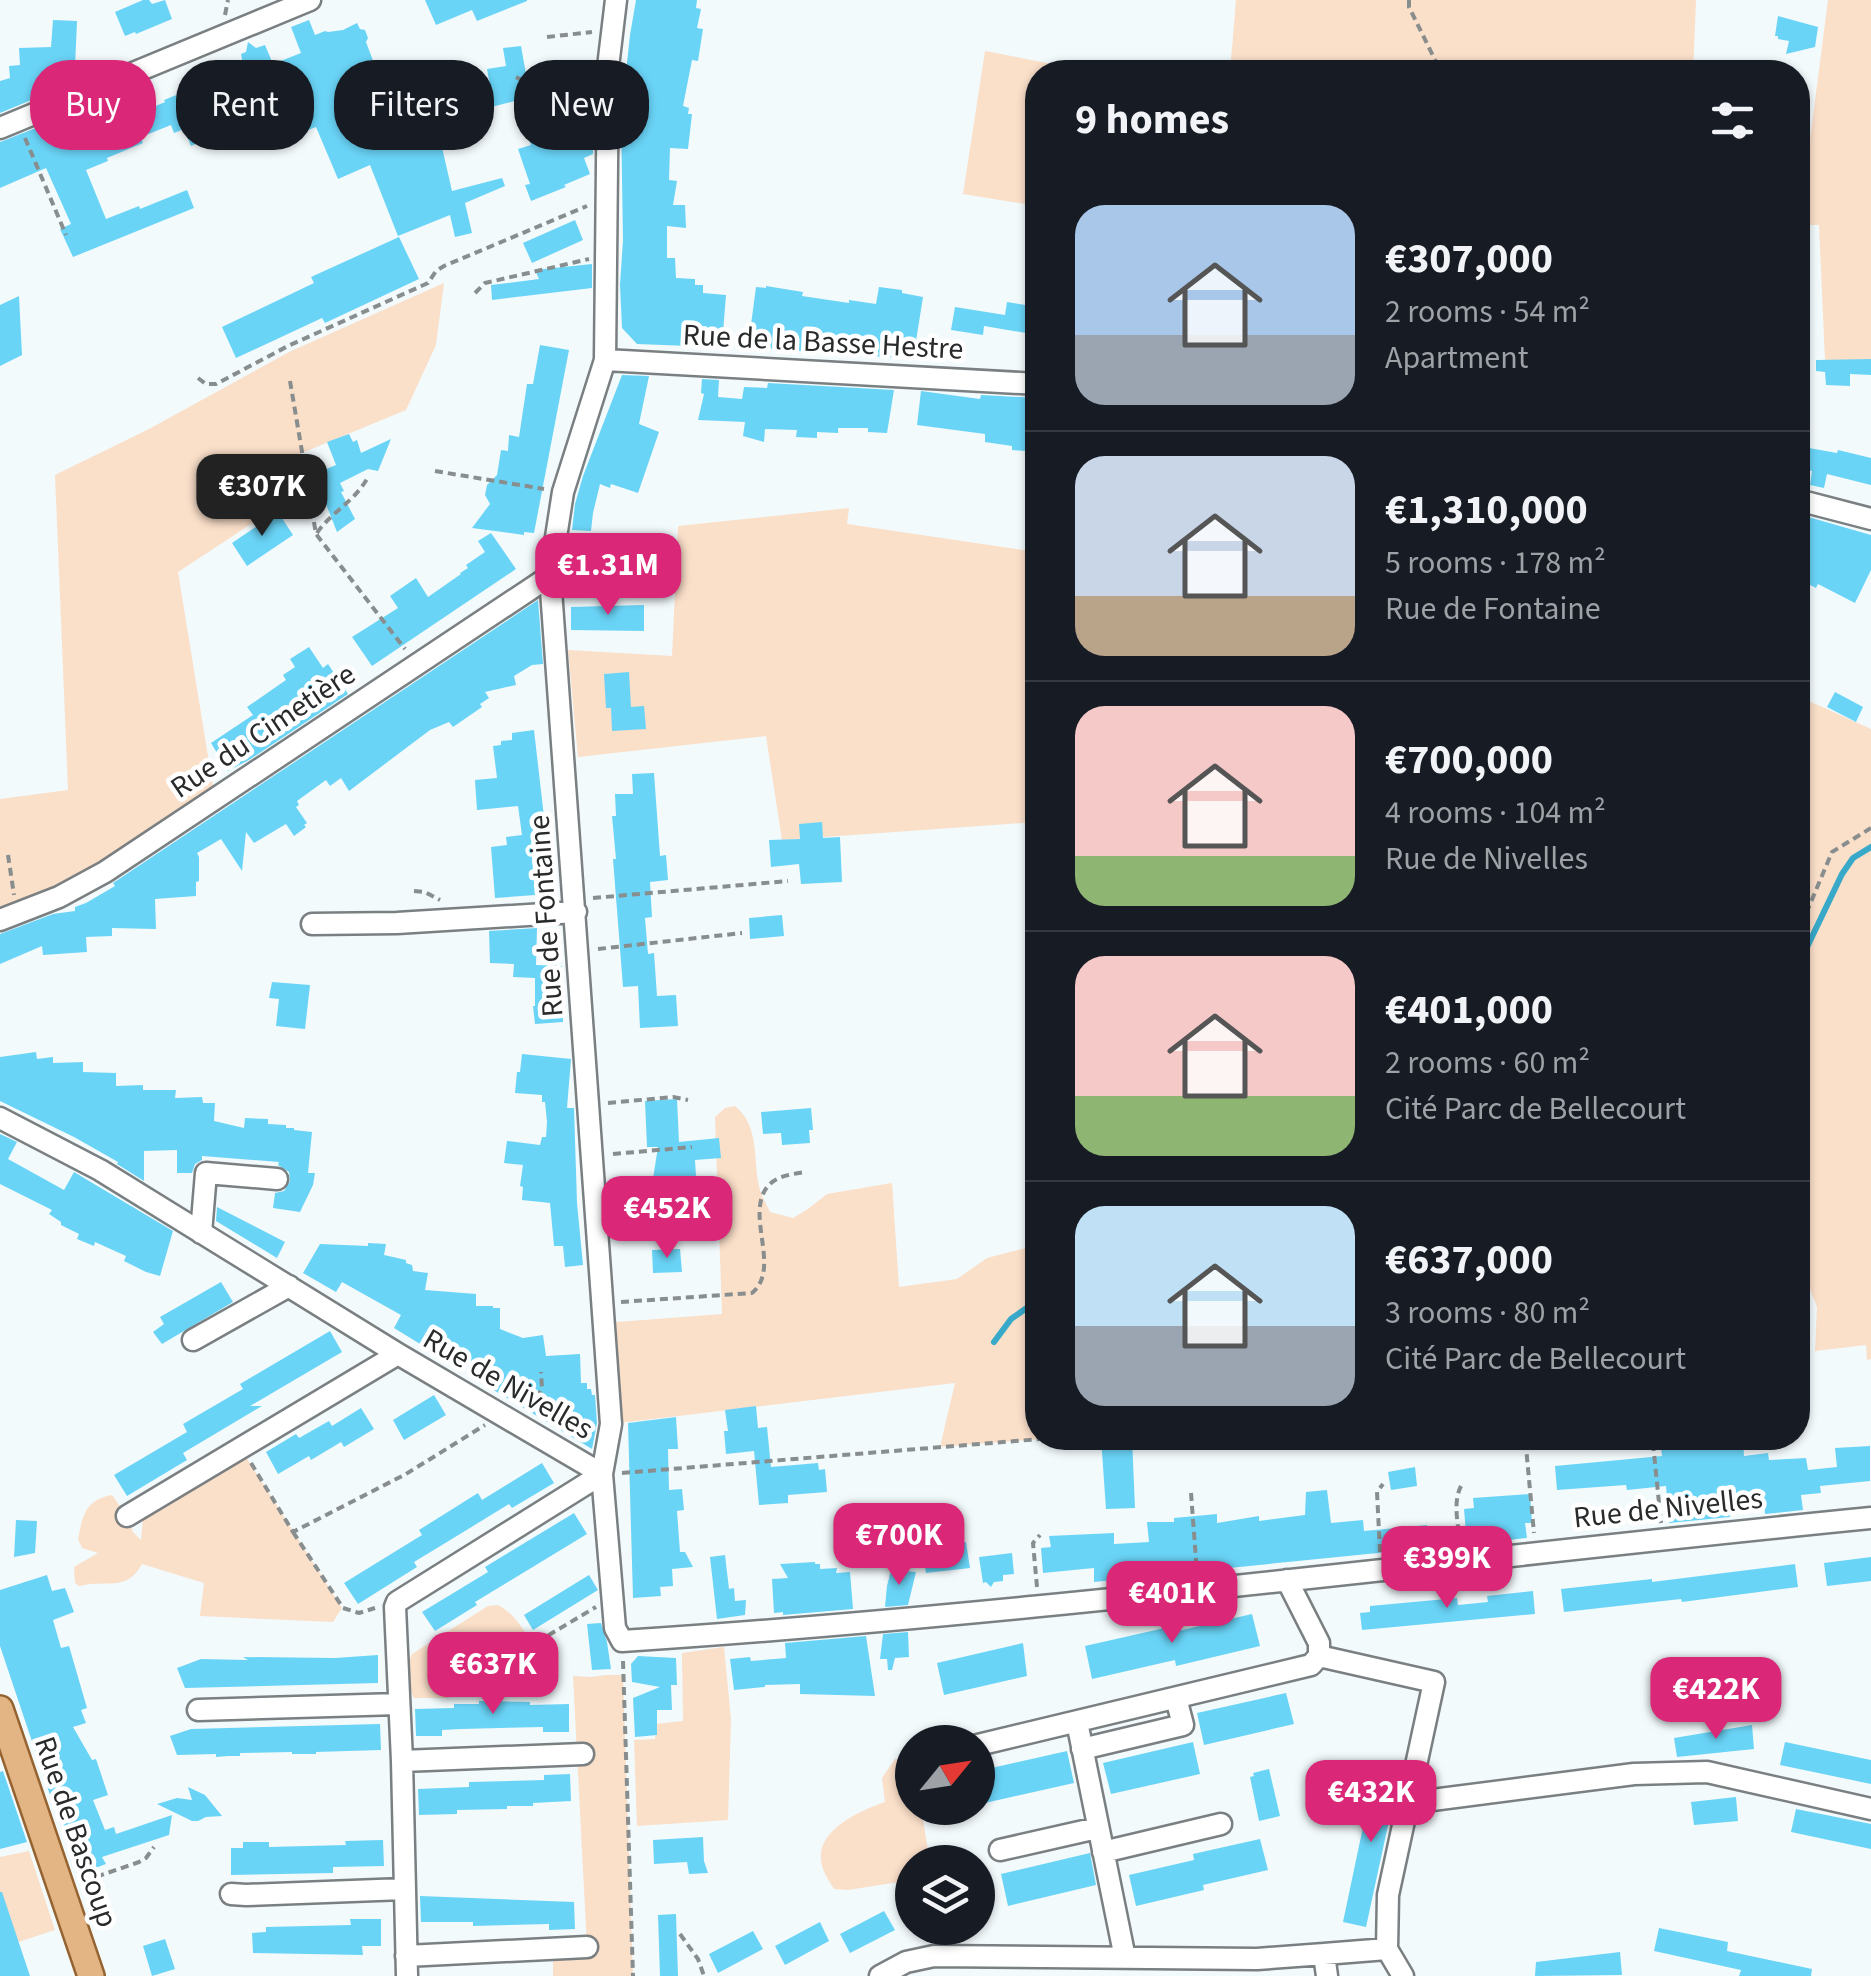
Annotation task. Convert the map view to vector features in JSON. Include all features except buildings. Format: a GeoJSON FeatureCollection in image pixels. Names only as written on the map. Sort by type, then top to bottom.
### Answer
{"type":"FeatureCollection","features":[{"type":"Feature","properties":{"kind":"main road","name":"Rue de Bascoup"},"geometry":{"type":"LineString","coordinates":[[0,1708],[91,1976]]}},
{"type":"Feature","properties":{"kind":"street"},"geometry":{"type":"LineString","coordinates":[[8,124],[310,0]]}},
{"type":"Feature","properties":{"kind":"street","name":"Rue de Fontaine"},"geometry":{"type":"LineString","coordinates":[[609,60],[616,0]]}},
{"type":"Feature","properties":{"kind":"street","name":"Rue de Fontaine"},"geometry":{"type":"LineString","coordinates":[[602,1474],[611,1424],[550,576],[563,492],[605,360],[607,150]]}},
{"type":"Feature","properties":{"kind":"street","name":"Rue de la Basse Hestre"},"geometry":{"type":"LineString","coordinates":[[605,360],[1025,383]]}},
{"type":"Feature","properties":{"kind":"street"},"geometry":{"type":"LineString","coordinates":[[1810,503],[1871,519]]}},
{"type":"Feature","properties":{"kind":"street","name":"Rue du Cimetière"},"geometry":{"type":"LineString","coordinates":[[8,917],[105,872],[550,576]]}},
{"type":"Feature","properties":{"kind":"street"},"geometry":{"type":"LineString","coordinates":[[312,924],[396,924],[575,906]]}},
{"type":"Feature","properties":{"kind":"street","name":"Rue de Nivelles"},"geometry":{"type":"LineString","coordinates":[[0,1118],[100,1170],[398,1354],[602,1474],[615,1628],[622,1641],[769,1632],[1871,1518]]}},
{"type":"Feature","properties":{"kind":"street"},"geometry":{"type":"LineString","coordinates":[[202,1233],[206,1173],[277,1179]]}},
{"type":"Feature","properties":{"kind":"street"},"geometry":{"type":"LineString","coordinates":[[193,1340],[289,1286]]}},
{"type":"Feature","properties":{"kind":"street","name":"Rue de Nivelles"},"geometry":{"type":"LineString","coordinates":[[127,1516],[398,1354]]}},
{"type":"Feature","properties":{"kind":"street"},"geometry":{"type":"LineString","coordinates":[[587,1947],[406,1966],[395,1607],[397,1602],[602,1474]]}},
{"type":"Feature","properties":{"kind":"street"},"geometry":{"type":"LineString","coordinates":[[995,1741],[1311,1665],[1319,1656],[1320,1643],[1287,1580]]}},
{"type":"Feature","properties":{"kind":"street"},"geometry":{"type":"LineString","coordinates":[[1319,1656],[1434,1682],[1388,1895],[1388,1949],[1403,1976]]}},
{"type":"Feature","properties":{"kind":"street"},"geometry":{"type":"LineString","coordinates":[[1082,1750],[1183,1725],[1176,1698]]}},
{"type":"Feature","properties":{"kind":"street"},"geometry":{"type":"LineString","coordinates":[[198,1710],[398,1704]]}},
{"type":"Feature","properties":{"kind":"street"},"geometry":{"type":"LineString","coordinates":[[1077,1722],[1125,1958]]}},
{"type":"Feature","properties":{"kind":"street"},"geometry":{"type":"LineString","coordinates":[[402,1761],[583,1754]]}},
{"type":"Feature","properties":{"kind":"street"},"geometry":{"type":"LineString","coordinates":[[1408,1802],[1634,1774],[1707,1772],[1871,1808]]}},
{"type":"Feature","properties":{"kind":"street"},"geometry":{"type":"LineString","coordinates":[[1103,1852],[1222,1824]]}},
{"type":"Feature","properties":{"kind":"street"},"geometry":{"type":"LineString","coordinates":[[1000,1850],[1097,1828]]}},
{"type":"Feature","properties":{"kind":"street"},"geometry":{"type":"LineString","coordinates":[[231,1894],[404,1888]]}},
{"type":"Feature","properties":{"kind":"street"},"geometry":{"type":"LineString","coordinates":[[880,1976],[906,1962],[934,1956],[1125,1958],[1183,1967],[1388,1949]]}},
{"type":"Feature","properties":{"kind":"street"},"geometry":{"type":"LineString","coordinates":[[1324,1954],[1327,1976]]}},
{"type":"Feature","properties":{"kind":"path"},"geometry":{"type":"LineString","coordinates":[[220,0],[224,13]]}},
{"type":"Feature","properties":{"kind":"path"},"geometry":{"type":"LineString","coordinates":[[1409,0],[1435,60]]}},
{"type":"Feature","properties":{"kind":"path"},"geometry":{"type":"LineString","coordinates":[[547,37],[611,30]]}},
{"type":"Feature","properties":{"kind":"path"},"geometry":{"type":"LineString","coordinates":[[8,124],[66,235]]}},
{"type":"Feature","properties":{"kind":"path"},"geometry":{"type":"LineString","coordinates":[[198,378],[206,384],[216,384],[288,346],[428,283],[444,266],[606,198]]}},
{"type":"Feature","properties":{"kind":"path"},"geometry":{"type":"LineString","coordinates":[[475,293],[485,283],[605,255]]}},
{"type":"Feature","properties":{"kind":"path"},"geometry":{"type":"LineString","coordinates":[[290,381],[316,534],[416,666]]}},
{"type":"Feature","properties":{"kind":"path"},"geometry":{"type":"LineString","coordinates":[[435,471],[563,492]]}},
{"type":"Feature","properties":{"kind":"path"},"geometry":{"type":"LineString","coordinates":[[316,534],[358,494],[367,479]]}},
{"type":"Feature","properties":{"kind":"path"},"geometry":{"type":"LineString","coordinates":[[1810,903],[1832,852],[1871,828]]}},
{"type":"Feature","properties":{"kind":"path"},"geometry":{"type":"LineString","coordinates":[[8,855],[8,917]]}},
{"type":"Feature","properties":{"kind":"path"},"geometry":{"type":"LineString","coordinates":[[575,906],[788,881]]}},
{"type":"Feature","properties":{"kind":"path"},"geometry":{"type":"LineString","coordinates":[[578,951],[742,933]]}},
{"type":"Feature","properties":{"kind":"path"},"geometry":{"type":"LineString","coordinates":[[589,1105],[673,1097],[688,1100]]}},
{"type":"Feature","properties":{"kind":"path"},"geometry":{"type":"LineString","coordinates":[[593,1154],[692,1147]]}},
{"type":"Feature","properties":{"kind":"path"},"geometry":{"type":"LineString","coordinates":[[603,1304],[752,1293],[762,1282],[764,1268],[761,1206],[767,1187],[779,1178],[805,1172]]}},
{"type":"Feature","properties":{"kind":"path"},"geometry":{"type":"LineString","coordinates":[[293,1532],[511,1420],[540,1394],[540,1372]]}},
{"type":"Feature","properties":{"kind":"path"},"geometry":{"type":"LineString","coordinates":[[602,1474],[1025,1440]]}},
{"type":"Feature","properties":{"kind":"path"},"geometry":{"type":"LineString","coordinates":[[240,1448],[343,1608],[359,1613],[390,1599],[395,1607]]}},
{"type":"Feature","properties":{"kind":"path"},"geometry":{"type":"LineString","coordinates":[[1526,1450],[1536,1552]]}},
{"type":"Feature","properties":{"kind":"path"},"geometry":{"type":"LineString","coordinates":[[1654,1450],[1663,1538]]}},
{"type":"Feature","properties":{"kind":"path"},"geometry":{"type":"LineString","coordinates":[[1381,1569],[1377,1492],[1383,1484]]}},
{"type":"Feature","properties":{"kind":"path"},"geometry":{"type":"LineString","coordinates":[[1461,1486],[1456,1502],[1462,1560]]}},
{"type":"Feature","properties":{"kind":"path"},"geometry":{"type":"LineString","coordinates":[[1191,1493],[1198,1589]]}},
{"type":"Feature","properties":{"kind":"path"},"geometry":{"type":"LineString","coordinates":[[1038,1605],[1033,1542],[1040,1535]]}},
{"type":"Feature","properties":{"kind":"path"},"geometry":{"type":"LineString","coordinates":[[537,1642],[613,1597]]}},
{"type":"Feature","properties":{"kind":"path"},"geometry":{"type":"LineString","coordinates":[[622,1641],[633,1976]]}},
{"type":"Feature","properties":{"kind":"path"},"geometry":{"type":"LineString","coordinates":[[61,1888],[139,1862],[154,1847]]}},
{"type":"Feature","properties":{"kind":"path"},"geometry":{"type":"LineString","coordinates":[[680,1934],[698,1959],[704,1976]]}},
{"type":"Feature","properties":{"kind":"shaded area"},"geometry":{"type":"Polygon","coordinates":[[[1236,0],[1696,0],[1694,60],[1231,60],[1236,0]]]}},
{"type":"Feature","properties":{"kind":"shaded area"},"geometry":{"type":"Polygon","coordinates":[[[1828,0],[1871,0],[1871,363],[1825,360],[1819,225],[1810,225],[1810,140],[1828,0]]]}},
{"type":"Feature","properties":{"kind":"shaded area"},"geometry":{"type":"Polygon","coordinates":[[[985,51],[1032,60],[1025,60],[1025,204],[963,194],[985,51]]]}},
{"type":"Feature","properties":{"kind":"shaded area"},"geometry":{"type":"Polygon","coordinates":[[[444,283],[436,345],[406,410],[297,455],[303,490],[178,572],[215,799],[0,920],[0,799],[68,790],[55,475],[149,429],[289,352],[444,283]]]}},
{"type":"Feature","properties":{"kind":"shaded area"},"geometry":{"type":"Polygon","coordinates":[[[849,508],[847,524],[1025,550],[1025,823],[782,840],[766,736],[578,757],[568,650],[672,656],[678,526],[849,508]]]}},
{"type":"Feature","properties":{"kind":"shaded area"},"geometry":{"type":"Polygon","coordinates":[[[1810,701],[1871,729],[1871,1359],[1867,1360],[1866,1345],[1815,1351],[1817,1307],[1810,1289],[1810,701]]]}},
{"type":"Feature","properties":{"kind":"shaded area"},"geometry":{"type":"Polygon","coordinates":[[[735,1106],[749,1124],[760,1190],[770,1212],[793,1218],[827,1194],[892,1183],[899,1287],[957,1279],[987,1258],[1025,1248],[1025,1440],[940,1447],[955,1383],[611,1424],[604,1323],[722,1314],[715,1117],[725,1108],[735,1106]]]}},
{"type":"Feature","properties":{"kind":"shaded area"},"geometry":{"type":"Polygon","coordinates":[[[246,1457],[342,1608],[333,1622],[200,1616],[204,1583],[142,1564],[122,1582],[79,1586],[75,1583],[74,1567],[98,1553],[82,1548],[78,1539],[84,1516],[96,1501],[112,1495],[141,1540],[143,1517],[246,1457]]]}},
{"type":"Feature","properties":{"kind":"shaded area"},"geometry":{"type":"Polygon","coordinates":[[[498,1605],[521,1626],[531,1645],[535,1675],[525,1687],[510,1693],[414,1698],[408,1676],[412,1654],[488,1606],[498,1605]]]}},
{"type":"Feature","properties":{"kind":"shaded area"},"geometry":{"type":"Polygon","coordinates":[[[724,1647],[731,1720],[728,1820],[637,1826],[634,1740],[655,1739],[656,1724],[683,1721],[682,1653],[724,1647]]]}},
{"type":"Feature","properties":{"kind":"shaded area"},"geometry":{"type":"Polygon","coordinates":[[[623,1675],[633,1976],[553,1976],[553,1949],[587,1947],[573,1676],[623,1675]]]}},
{"type":"Feature","properties":{"kind":"shaded area"},"geometry":{"type":"Polygon","coordinates":[[[895,1759],[895,1825],[924,1825],[927,1845],[895,1845],[895,1883],[834,1889],[822,1867],[822,1848],[834,1829],[885,1802],[882,1778],[895,1759]]]}},
{"type":"Feature","properties":{"kind":"shaded area"},"geometry":{"type":"Polygon","coordinates":[[[29,1851],[55,1930],[0,1948],[0,1857],[29,1851]]]}},
{"type":"Feature","properties":{"kind":"waterway"},"geometry":{"type":"LineString","coordinates":[[1810,941],[1842,874],[1853,858],[1871,847]]}},
{"type":"Feature","properties":{"kind":"waterway"},"geometry":{"type":"LineString","coordinates":[[994,1342],[1011,1319],[1025,1309]]}}]}
